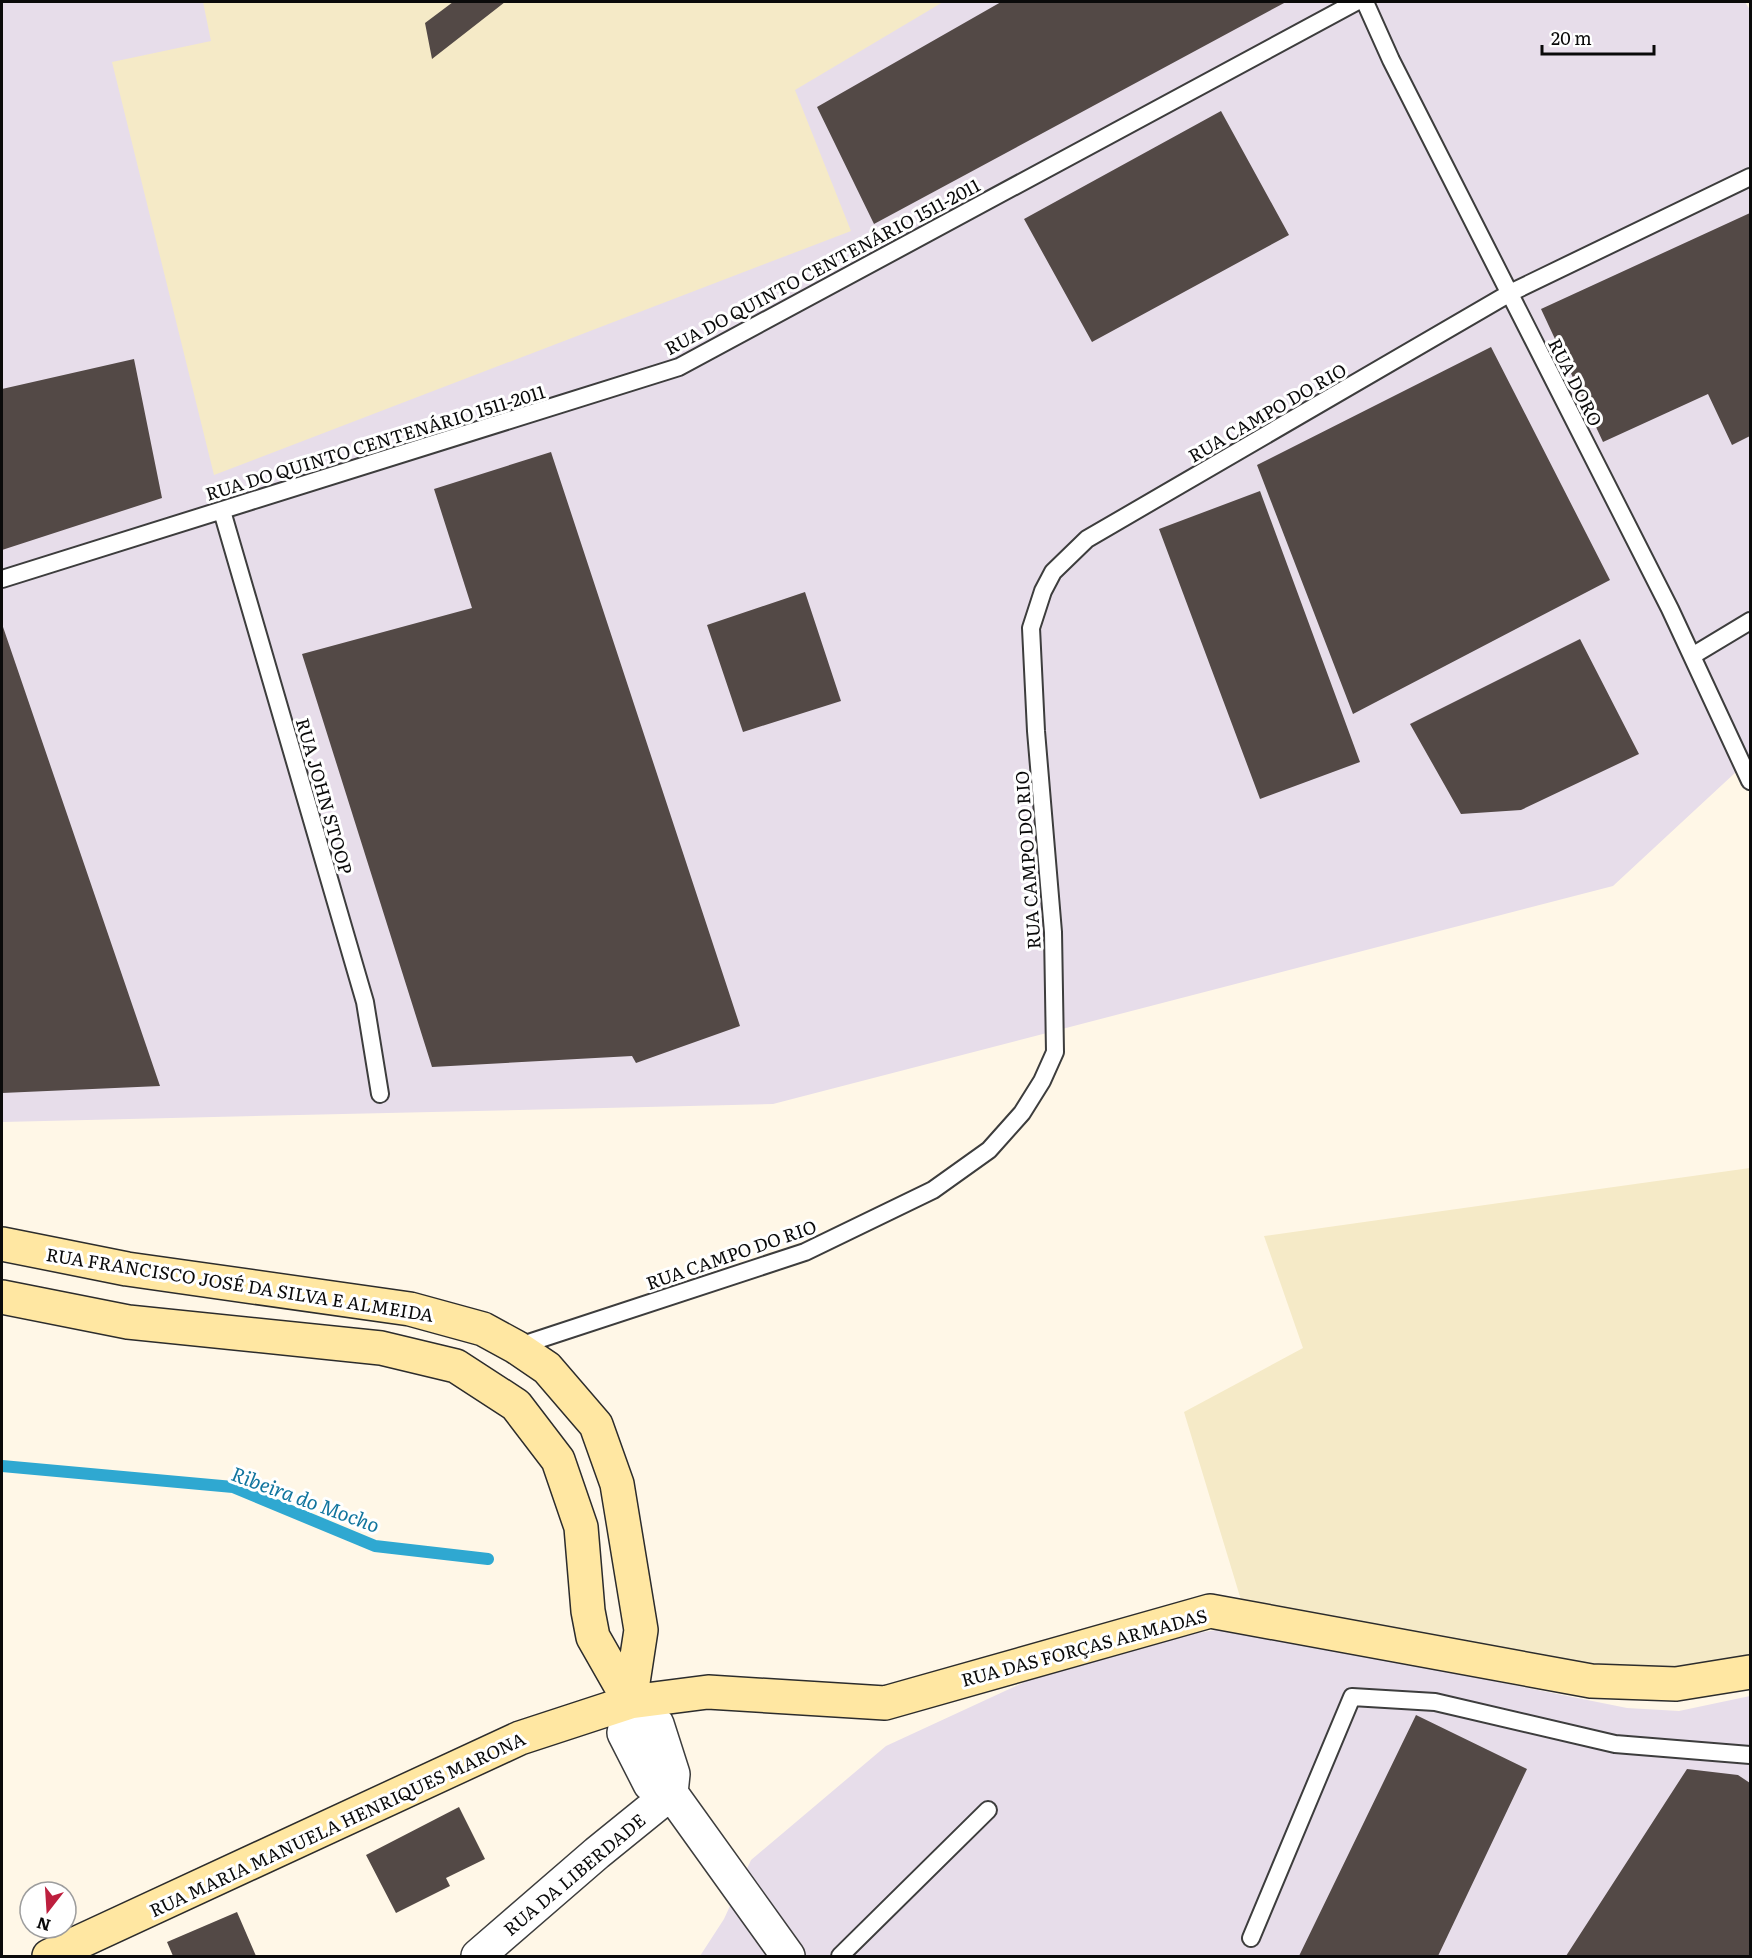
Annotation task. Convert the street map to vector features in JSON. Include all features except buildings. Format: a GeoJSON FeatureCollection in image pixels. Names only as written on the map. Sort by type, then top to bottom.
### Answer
{"type":"FeatureCollection","features":[{"type":"Feature","properties":{"kind":"street","name":"RUA FRANCISCO JOSÉ DA SILVA E ALMEIDA"},"geometry":{"type":"LineString","coordinates":[[2,1244],[127,1269],[410,1309],[483,1329],[516,1347],[547,1368],[596,1425],[617,1484],[641,1630],[630,1702]]}},
{"type":"Feature","properties":{"kind":"street"},"geometry":{"type":"LineString","coordinates":[[2,1297],[128,1322],[381,1348],[456,1366],[516,1405],[558,1460],[581,1527],[588,1611],[593,1636],[630,1702],[657,1724],[673,1774],[670,1793],[788,1956]]}},
{"type":"Feature","properties":{"kind":"street","name":"RUA DAS FORÇAS ARMADAS"},"geometry":{"type":"LineString","coordinates":[[630,1702],[708,1692],[885,1703],[1210,1611],[1591,1681],[1676,1684],[1750,1672]]}},
{"type":"Feature","properties":{"kind":"street","name":"RUA MARIA MANUELA HENRIQUES MARONA"},"geometry":{"type":"LineString","coordinates":[[49,1956],[520,1738],[630,1702]]}},
{"type":"Feature","properties":{"kind":"street","name":"RUA DA LIBERDADE"},"geometry":{"type":"LineString","coordinates":[[478,1956],[670,1793]]}},
{"type":"Feature","properties":{"kind":"lane","name":"RUA DO QUINTO CENTENÁRIO 1511-2011"},"geometry":{"type":"LineString","coordinates":[[2,579],[679,367],[1356,2]]}},
{"type":"Feature","properties":{"kind":"lane","name":"RUA DORO"},"geometry":{"type":"LineString","coordinates":[[1365,2],[1391,60],[1692,656],[1750,782]]}},
{"type":"Feature","properties":{"kind":"lane","name":"RUA CAMPO DO RIO"},"geometry":{"type":"LineString","coordinates":[[516,1347],[805,1252],[933,1190],[989,1150],[1022,1113],[1042,1080],[1055,1052],[1053,932],[1036,731],[1031,628],[1043,591],[1053,573],[1087,539],[1510,293],[1750,177]]}},
{"type":"Feature","properties":{"kind":"lane","name":"RUA JOHN STOOP"},"geometry":{"type":"LineString","coordinates":[[222,511],[365,1002],[380,1094]]}},
{"type":"Feature","properties":{"kind":"lane"},"geometry":{"type":"LineString","coordinates":[[1692,656],[1750,621]]}},
{"type":"Feature","properties":{"kind":"lane"},"geometry":{"type":"LineString","coordinates":[[1251,1938],[1352,1697],[1435,1702],[1508,1721],[1615,1744],[1750,1755]]}},
{"type":"Feature","properties":{"kind":"lane"},"geometry":{"type":"LineString","coordinates":[[840,1956],[988,1810]]}},
{"type":"Feature","properties":{"kind":"shaded area"},"geometry":{"type":"Polygon","coordinates":[[[2,2],[1745,2],[1750,10],[1750,759],[1613,886],[773,1104],[2,1122],[2,2]]]}},
{"type":"Feature","properties":{"kind":"shaded area"},"geometry":{"type":"Polygon","coordinates":[[[203,2],[943,2],[795,90],[851,231],[214,475],[112,62],[211,41],[203,2]]]}},
{"type":"Feature","properties":{"kind":"shaded area"},"geometry":{"type":"Polygon","coordinates":[[[1750,1168],[1750,1663],[1595,1674],[1391,1628],[1241,1600],[1184,1412],[1303,1348],[1264,1236],[1750,1168]]]}},
{"type":"Feature","properties":{"kind":"shaded area"},"geometry":{"type":"Polygon","coordinates":[[[1223,1629],[1252,1632],[1627,1708],[1679,1711],[1750,1696],[1750,1956],[700,1956],[724,1919],[751,1860],[886,1746],[1042,1674],[1140,1642],[1223,1629]]]}},
{"type":"Feature","properties":{"kind":"waterway","name":"Ribeira do Mocho"},"geometry":{"type":"LineString","coordinates":[[2,1466],[233,1487],[375,1546],[488,1559]]}}]}
